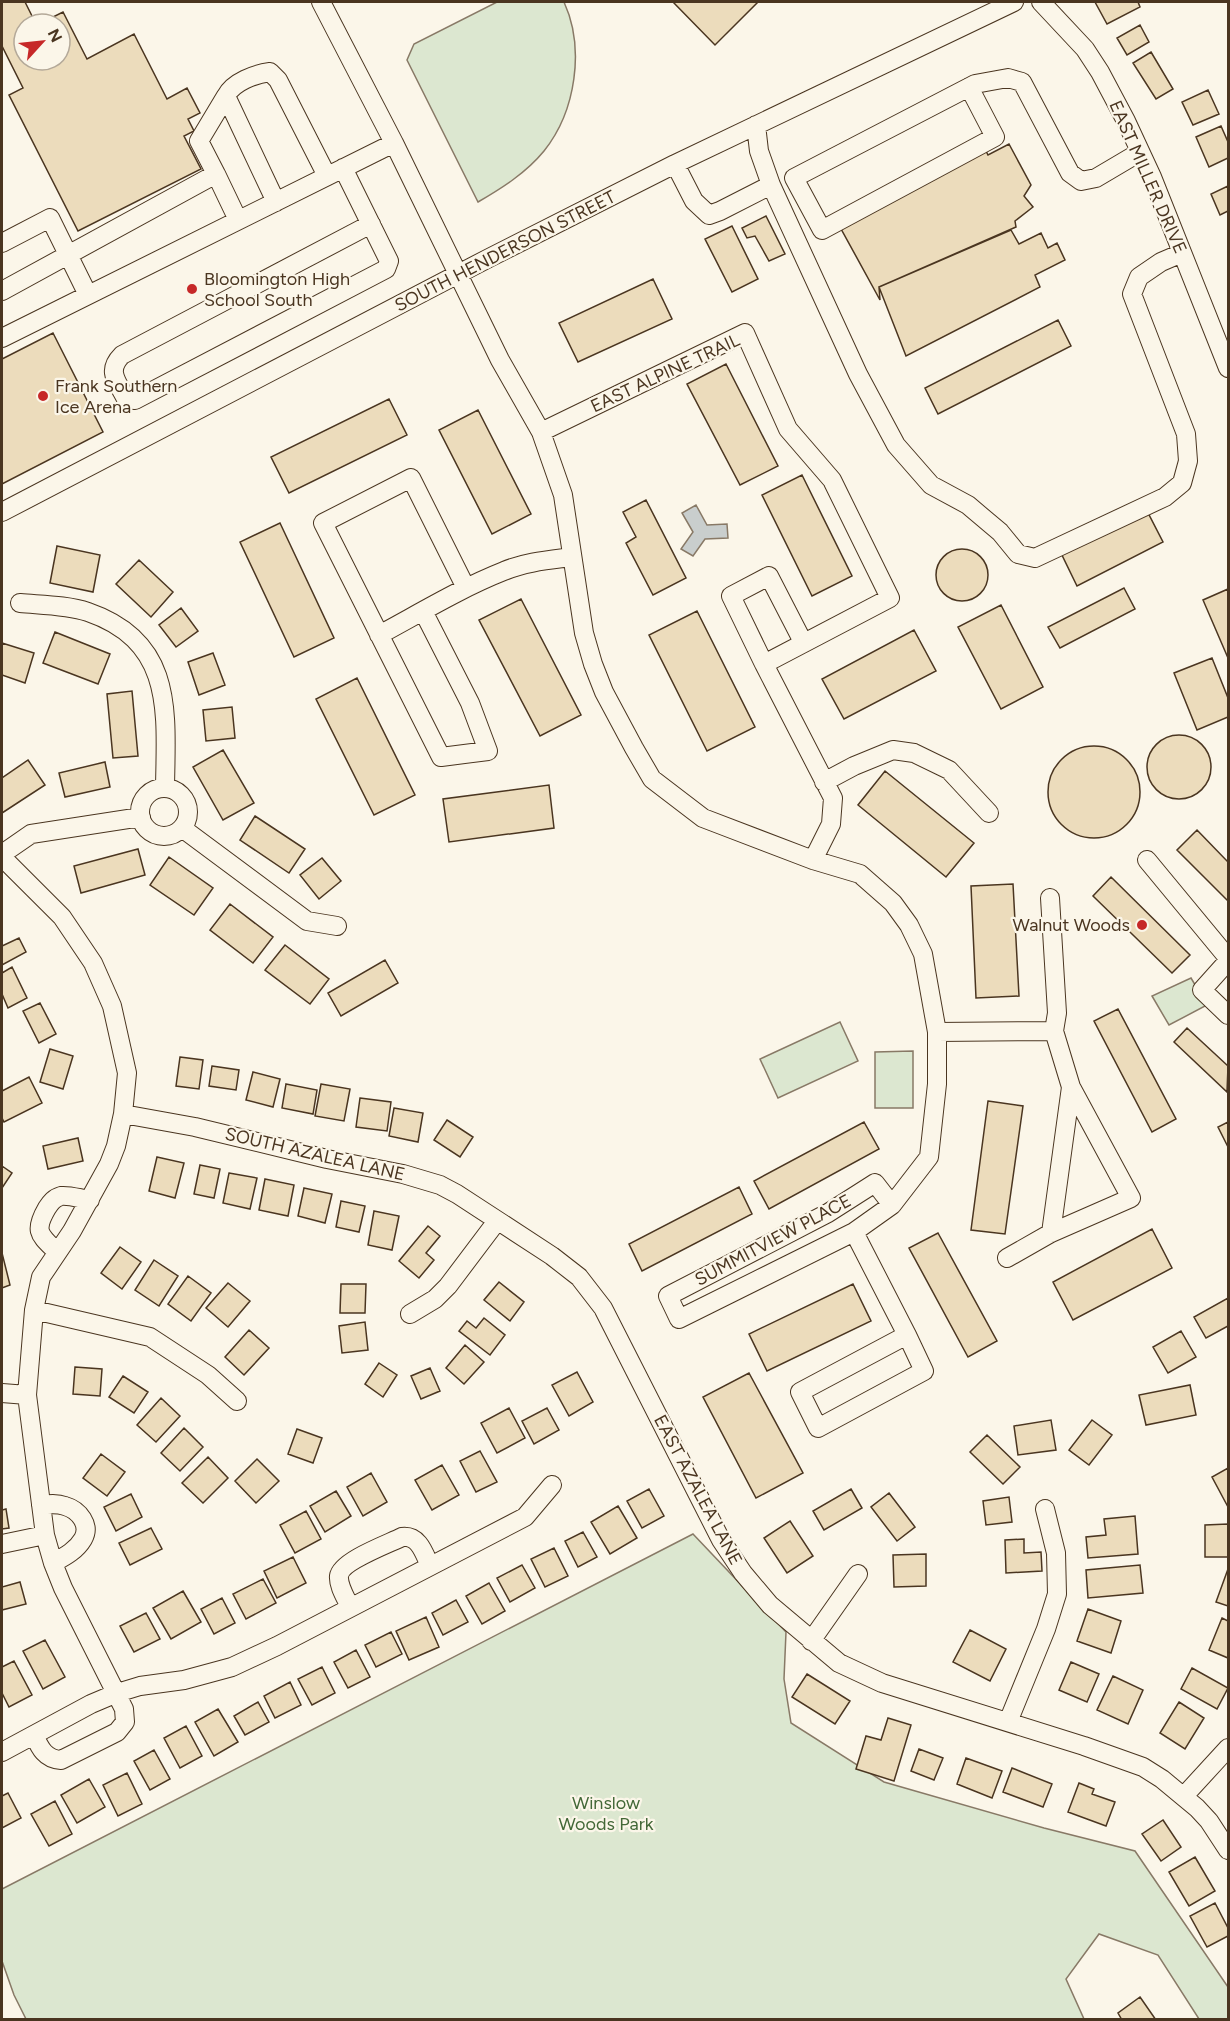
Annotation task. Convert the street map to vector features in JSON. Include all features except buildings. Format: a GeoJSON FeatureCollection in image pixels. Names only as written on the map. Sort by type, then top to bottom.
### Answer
{"type":"FeatureCollection","features":[{"type":"Feature","properties":{"kind":"street"},"geometry":{"type":"LineString","coordinates":[[321,2],[394,143],[500,360],[542,432],[563,495],[584,633],[593,664],[604,692],[652,779],[703,818],[813,860],[860,874],[893,903],[909,925],[923,954],[937,1032],[937,1084],[929,1157],[892,1205],[854,1232],[907,1335],[924,1371],[818,1428],[800,1392],[907,1335]]}},
{"type":"Feature","properties":{"kind":"street","name":"SOUTH HENDERSON STREET"},"geometry":{"type":"LineString","coordinates":[[2,512],[458,274],[675,164],[1014,2]]}},
{"type":"Feature","properties":{"kind":"street","name":"EAST MILLER DRIVE"},"geometry":{"type":"LineString","coordinates":[[1041,2],[1085,49],[1126,121],[1228,368]]}},
{"type":"Feature","properties":{"kind":"street"},"geometry":{"type":"LineString","coordinates":[[238,220],[199,141],[230,89],[258,74],[270,72],[278,80],[335,172],[371,224],[389,261],[386,269],[135,400],[126,399],[113,372],[114,363],[123,355],[371,224]]}},
{"type":"Feature","properties":{"kind":"street"},"geometry":{"type":"LineString","coordinates":[[969,87],[995,137],[822,230],[794,178],[969,87],[975,84],[1008,78],[1022,82],[1070,173],[1081,181],[1096,178],[1140,152]]}},
{"type":"Feature","properties":{"kind":"street"},"geometry":{"type":"LineString","coordinates":[[226,96],[276,201]]}},
{"type":"Feature","properties":{"kind":"street"},"geometry":{"type":"LineString","coordinates":[[756,125],[759,151],[771,185],[858,374],[896,446],[931,485],[968,505],[1000,532],[1018,554],[1035,558],[1165,497],[1182,483],[1188,461],[1186,434],[1132,294],[1139,277],[1161,262],[1182,253]]}},
{"type":"Feature","properties":{"kind":"street"},"geometry":{"type":"LineString","coordinates":[[2,338],[394,143]]}},
{"type":"Feature","properties":{"kind":"street"},"geometry":{"type":"LineString","coordinates":[[675,164],[694,201],[709,215],[771,185]]}},
{"type":"Feature","properties":{"kind":"street"},"geometry":{"type":"LineString","coordinates":[[2,291],[216,174]]}},
{"type":"Feature","properties":{"kind":"street"},"geometry":{"type":"LineString","coordinates":[[2,243],[50,218],[88,295]]}},
{"type":"Feature","properties":{"kind":"street","name":"EAST ALPINE TRAIL"},"geometry":{"type":"LineString","coordinates":[[542,432],[745,333],[788,429],[832,480],[890,598],[764,664]]}},
{"type":"Feature","properties":{"kind":"street"},"geometry":{"type":"LineString","coordinates":[[423,611],[470,703],[488,751],[441,757],[323,523],[411,478],[466,588]]}},
{"type":"Feature","properties":{"kind":"street"},"geometry":{"type":"LineString","coordinates":[[379,635],[466,588],[505,570],[529,563],[572,557]]}},
{"type":"Feature","properties":{"kind":"street"},"geometry":{"type":"LineString","coordinates":[[803,642],[769,576],[731,596],[833,798],[831,824],[813,860]]}},
{"type":"Feature","properties":{"kind":"street"},"geometry":{"type":"LineString","coordinates":[[20,603],[87,612],[115,624],[142,649],[155,670],[165,706],[165,788]]}},
{"type":"Feature","properties":{"kind":"street"},"geometry":{"type":"LineString","coordinates":[[824,782],[854,766],[893,750],[914,753],[949,770],[989,813]]}},
{"type":"Feature","properties":{"kind":"street"},"geometry":{"type":"LineString","coordinates":[[165,788],[179,794],[187,806],[186,821],[182,828],[170,835],[155,834],[144,824],[141,817],[142,803],[146,797],[151,792],[165,788]]}},
{"type":"Feature","properties":{"kind":"street"},"geometry":{"type":"LineString","coordinates":[[34,1735],[44,1754],[56,1760],[67,1758],[123,1728],[125,1722],[125,1715],[117,1693],[63,1588],[53,1563],[45,1535],[27,1395],[34,1310],[41,1277],[90,1200],[116,1146],[123,1114],[127,1073],[118,1029],[103,983],[81,944],[62,917],[2,855],[31,834],[141,817]]}},
{"type":"Feature","properties":{"kind":"street"},"geometry":{"type":"LineString","coordinates":[[182,828],[307,921],[337,926]]}},
{"type":"Feature","properties":{"kind":"street"},"geometry":{"type":"LineString","coordinates":[[1147,860],[1228,959],[1202,990],[1228,1015]]}},
{"type":"Feature","properties":{"kind":"street"},"geometry":{"type":"LineString","coordinates":[[1007,1258],[1051,1233],[1131,1198],[1071,1087],[1054,1031],[1057,1013],[1050,898]]}},
{"type":"Feature","properties":{"kind":"street"},"geometry":{"type":"LineString","coordinates":[[937,1032],[1054,1031]]}},
{"type":"Feature","properties":{"kind":"street"},"geometry":{"type":"LineString","coordinates":[[1051,1233],[1071,1087]]}},
{"type":"Feature","properties":{"kind":"street","name":"SOUTH AZALEA LANE"},"geometry":{"type":"LineString","coordinates":[[123,1114],[195,1127],[422,1179],[457,1194],[497,1221]]}},
{"type":"Feature","properties":{"kind":"street","name":"SUMMITVIEW PLACE"},"geometry":{"type":"LineString","coordinates":[[854,1232],[679,1319],[668,1296],[828,1213],[875,1183],[892,1205]]}},
{"type":"Feature","properties":{"kind":"street"},"geometry":{"type":"LineString","coordinates":[[57,1252],[41,1236],[38,1228],[39,1222],[53,1199],[60,1196],[90,1200]]}},
{"type":"Feature","properties":{"kind":"street"},"geometry":{"type":"LineString","coordinates":[[410,1314],[435,1299],[497,1221]]}},
{"type":"Feature","properties":{"kind":"street","name":"EAST AZALEA LANE"},"geometry":{"type":"LineString","coordinates":[[497,1221],[552,1256],[579,1277],[603,1308],[721,1540],[770,1605],[811,1641],[839,1663],[882,1683],[1143,1767],[1162,1779],[1209,1821],[1228,1850]]}},
{"type":"Feature","properties":{"kind":"street"},"geometry":{"type":"LineString","coordinates":[[34,1310],[150,1337],[208,1375],[237,1401]]}},
{"type":"Feature","properties":{"kind":"street"},"geometry":{"type":"LineString","coordinates":[[2,1394],[27,1395]]}},
{"type":"Feature","properties":{"kind":"street"},"geometry":{"type":"LineString","coordinates":[[2,1752],[91,1704],[117,1693],[140,1686],[184,1680],[232,1667],[277,1646],[525,1517],[552,1485]]}},
{"type":"Feature","properties":{"kind":"street"},"geometry":{"type":"LineString","coordinates":[[41,1505],[66,1506],[81,1517],[85,1526],[85,1536],[80,1544],[53,1563]]}},
{"type":"Feature","properties":{"kind":"street"},"geometry":{"type":"LineString","coordinates":[[1008,1722],[1046,1629],[1057,1594],[1056,1553],[1046,1509]]}},
{"type":"Feature","properties":{"kind":"street"},"geometry":{"type":"LineString","coordinates":[[2,1544],[45,1535]]}},
{"type":"Feature","properties":{"kind":"street"},"geometry":{"type":"LineString","coordinates":[[350,1607],[339,1578],[340,1572],[348,1563],[407,1536],[420,1546],[430,1566]]}},
{"type":"Feature","properties":{"kind":"street"},"geometry":{"type":"LineString","coordinates":[[811,1641],[858,1574]]}},
{"type":"Feature","properties":{"kind":"street"},"geometry":{"type":"LineString","coordinates":[[1184,1797],[1228,1748]]}},
{"type":"Feature","properties":{"kind":"green space"},"geometry":{"type":"Polygon","coordinates":[[[497,2],[564,2],[574,39],[574,79],[564,117],[544,151],[522,173],[478,202],[407,60],[414,44],[497,2]]]}},
{"type":"Feature","properties":{"kind":"green space"},"geometry":{"type":"Polygon","coordinates":[[[1191,978],[1207,1005],[1169,1025],[1152,996],[1191,978]]]}},
{"type":"Feature","properties":{"kind":"green space"},"geometry":{"type":"Polygon","coordinates":[[[840,1022],[858,1061],[778,1098],[760,1059],[840,1022]]]}},
{"type":"Feature","properties":{"kind":"green space"},"geometry":{"type":"Polygon","coordinates":[[[913,1051],[913,1108],[875,1108],[875,1052],[913,1051]]]}},
{"type":"Feature","properties":{"kind":"green space","name":"Winslow Woods Park"},"geometry":{"type":"Polygon","coordinates":[[[693,1534],[786,1632],[784,1679],[791,1723],[884,1782],[1044,1828],[1135,1851],[1228,1987],[1228,2019],[1199,2019],[1158,1955],[1099,1934],[1066,1979],[1084,2019],[26,2019],[14,1995],[2,1961],[2,1889],[693,1534]]]}},
{"type":"Feature","properties":{"kind":"shaded area"},"geometry":{"type":"Polygon","coordinates":[[[696,505],[707,525],[727,524],[728,538],[705,539],[693,556],[681,549],[693,532],[682,513],[696,505]]]}},
{"type":"Feature","properties":{"kind":"place","name":"Bloomington High School South"},"geometry":{"type":"Point","coordinates":[192,289]}},
{"type":"Feature","properties":{"kind":"place","name":"Frank Southern Ice Arena"},"geometry":{"type":"Point","coordinates":[43,396]}},
{"type":"Feature","properties":{"kind":"place","name":"Walnut Woods"},"geometry":{"type":"Point","coordinates":[1142,925]}}]}
